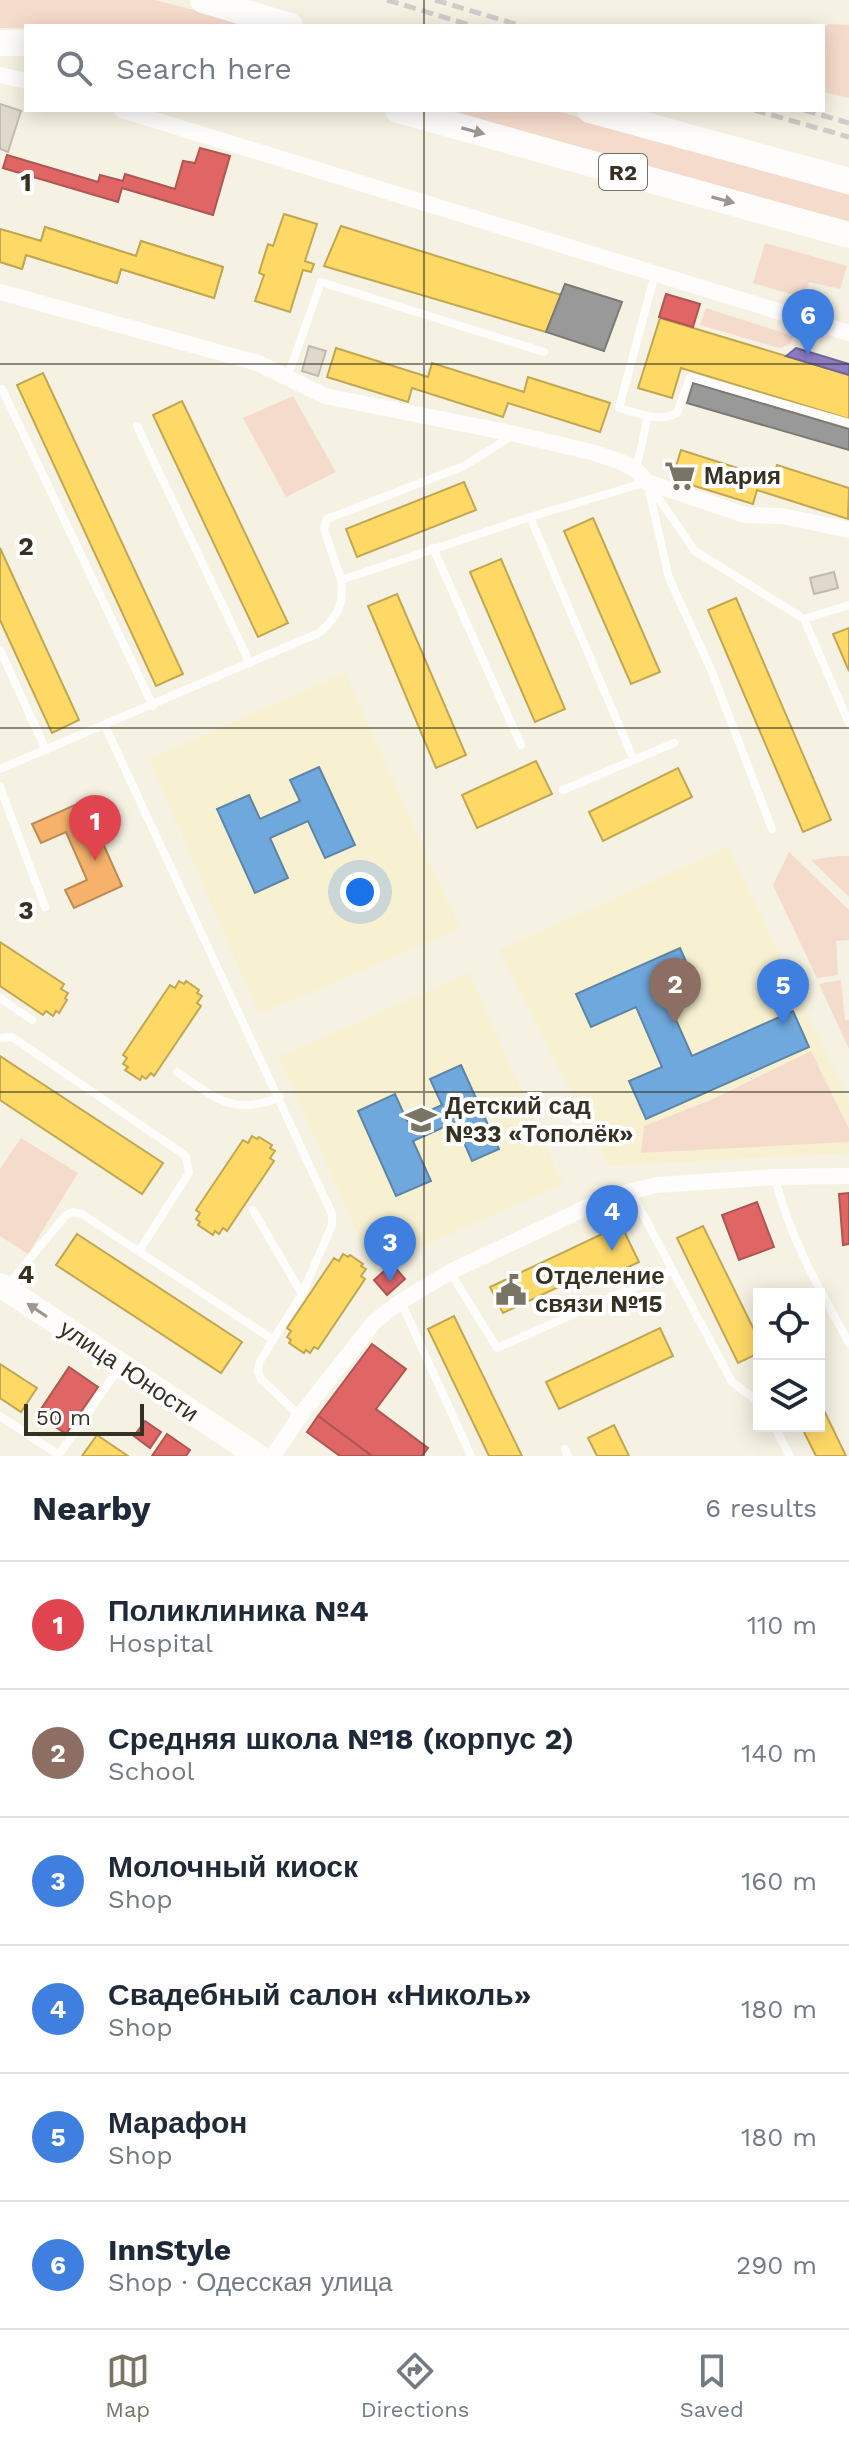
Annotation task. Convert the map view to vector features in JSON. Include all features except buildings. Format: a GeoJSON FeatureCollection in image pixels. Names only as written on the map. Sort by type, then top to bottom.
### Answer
{"type":"FeatureCollection","features":[{"type":"Feature","properties":{"kind":"main road"},"geometry":{"type":"LineString","coordinates":[[203,0],[283,24]]}},
{"type":"Feature","properties":{"kind":"main road"},"geometry":{"type":"LineString","coordinates":[[0,43],[24,43]]}},
{"type":"Feature","properties":{"kind":"main road","name":"R2"},"geometry":{"type":"LineString","coordinates":[[405,112],[849,235]]}},
{"type":"Feature","properties":{"kind":"main road","name":"R2"},"geometry":{"type":"LineString","coordinates":[[597,112],[849,181]]}},
{"type":"Feature","properties":{"kind":"street"},"geometry":{"type":"LineString","coordinates":[[0,75],[24,81]]}},
{"type":"Feature","properties":{"kind":"street"},"geometry":{"type":"LineString","coordinates":[[129,112],[849,333]]}},
{"type":"Feature","properties":{"kind":"street"},"geometry":{"type":"LineString","coordinates":[[0,292],[205,347],[288,376],[325,396],[595,453],[621,462],[642,476],[745,515],[782,516],[846,532]]}},
{"type":"Feature","properties":{"kind":"street"},"geometry":{"type":"LineString","coordinates":[[273,1456],[300,1416],[374,1322],[400,1302],[450,1272],[596,1203],[631,1191],[657,1185],[775,1177],[849,1176]]}},
{"type":"Feature","properties":{"kind":"street","name":"улица Юности"},"geometry":{"type":"LineString","coordinates":[[2,1287],[258,1456]]}},
{"type":"Feature","properties":{"kind":"lane"},"geometry":{"type":"LineString","coordinates":[[655,273],[619,408],[668,418],[677,413],[690,377],[849,423]]}},
{"type":"Feature","properties":{"kind":"lane"},"geometry":{"type":"LineString","coordinates":[[288,376],[321,282],[544,352]]}},
{"type":"Feature","properties":{"kind":"lane"},"geometry":{"type":"LineString","coordinates":[[2,389],[153,706]]}},
{"type":"Feature","properties":{"kind":"lane"},"geometry":{"type":"LineString","coordinates":[[648,416],[642,476],[669,578],[712,672],[772,829]]}},
{"type":"Feature","properties":{"kind":"lane"},"geometry":{"type":"LineString","coordinates":[[137,426],[250,663]]}},
{"type":"Feature","properties":{"kind":"lane"},"geometry":{"type":"LineString","coordinates":[[0,769],[319,633],[341,609],[341,580],[324,529],[327,519],[464,466],[515,434]]}},
{"type":"Feature","properties":{"kind":"lane"},"geometry":{"type":"LineString","coordinates":[[341,580],[642,476]]}},
{"type":"Feature","properties":{"kind":"lane"},"geometry":{"type":"LineString","coordinates":[[642,476],[695,551],[804,619],[849,723]]}},
{"type":"Feature","properties":{"kind":"lane"},"geometry":{"type":"LineString","coordinates":[[530,517],[633,758]]}},
{"type":"Feature","properties":{"kind":"lane"},"geometry":{"type":"LineString","coordinates":[[433,548],[521,745]]}},
{"type":"Feature","properties":{"kind":"lane"},"geometry":{"type":"LineString","coordinates":[[804,619],[849,605]]}},
{"type":"Feature","properties":{"kind":"lane"},"geometry":{"type":"LineString","coordinates":[[0,650],[46,750]]}},
{"type":"Feature","properties":{"kind":"lane"},"geometry":{"type":"LineString","coordinates":[[105,726],[332,1214],[332,1225],[302,1294],[272,1339],[258,1371],[261,1379],[300,1416]]}},
{"type":"Feature","properties":{"kind":"lane"},"geometry":{"type":"LineString","coordinates":[[563,790],[674,743]]}},
{"type":"Feature","properties":{"kind":"lane"},"geometry":{"type":"LineString","coordinates":[[0,787],[45,907]]}},
{"type":"Feature","properties":{"kind":"lane"},"geometry":{"type":"LineString","coordinates":[[0,998],[32,1020]]}},
{"type":"Feature","properties":{"kind":"lane"},"geometry":{"type":"LineString","coordinates":[[0,1038],[12,1037],[186,1156],[189,1173],[139,1251]]}},
{"type":"Feature","properties":{"kind":"lane"},"geometry":{"type":"LineString","coordinates":[[177,1072],[215,1097],[236,1105],[259,1106],[280,1097]]}},
{"type":"Feature","properties":{"kind":"lane"},"geometry":{"type":"LineString","coordinates":[[775,1177],[798,1250],[849,1343]]}},
{"type":"Feature","properties":{"kind":"lane"},"geometry":{"type":"LineString","coordinates":[[631,1191],[732,1382],[753,1398]]}},
{"type":"Feature","properties":{"kind":"lane"},"geometry":{"type":"LineString","coordinates":[[253,1210],[302,1294]]}},
{"type":"Feature","properties":{"kind":"lane"},"geometry":{"type":"LineString","coordinates":[[2,1287],[66,1215],[73,1212],[82,1214],[272,1339]]}},
{"type":"Feature","properties":{"kind":"lane"},"geometry":{"type":"LineString","coordinates":[[450,1272],[497,1348],[673,1270]]}},
{"type":"Feature","properties":{"kind":"lane"},"geometry":{"type":"LineString","coordinates":[[400,1302],[471,1456]]}},
{"type":"Feature","properties":{"kind":"lane"},"geometry":{"type":"LineString","coordinates":[[0,1416],[59,1455],[121,1365]]}},
{"type":"Feature","properties":{"kind":"lane"},"geometry":{"type":"LineString","coordinates":[[777,1432],[790,1456]]}},
{"type":"Feature","properties":{"kind":"shaded area"},"geometry":{"type":"Polygon","coordinates":[[[0,0],[155,0],[249,24],[24,24],[24,28],[0,28],[0,0]]]}},
{"type":"Feature","properties":{"kind":"shaded area"},"geometry":{"type":"Polygon","coordinates":[[[849,25],[849,98],[825,92],[825,26],[849,25]]]}},
{"type":"Feature","properties":{"kind":"shaded area"},"geometry":{"type":"Polygon","coordinates":[[[458,112],[560,112],[849,195],[849,226],[458,112]]]}},
{"type":"Feature","properties":{"kind":"shaded area"},"geometry":{"type":"Polygon","coordinates":[[[765,243],[847,266],[840,289],[809,282],[804,298],[753,283],[765,243]]]}},
{"type":"Feature","properties":{"kind":"shaded area"},"geometry":{"type":"Polygon","coordinates":[[[706,308],[793,336],[790,344],[780,348],[700,325],[706,308]]]}},
{"type":"Feature","properties":{"kind":"shaded area"},"geometry":{"type":"Polygon","coordinates":[[[293,396],[336,472],[286,497],[243,418],[293,396]]]}},
{"type":"Feature","properties":{"kind":"shaded area"},"geometry":{"type":"Polygon","coordinates":[[[345,673],[460,929],[259,1014],[149,759],[345,673]]]}},
{"type":"Feature","properties":{"kind":"shaded area"},"geometry":{"type":"Polygon","coordinates":[[[728,847],[849,1099],[849,1153],[609,1166],[499,950],[728,847]]]}},
{"type":"Feature","properties":{"kind":"shaded area"},"geometry":{"type":"Polygon","coordinates":[[[789,852],[849,910],[849,940],[836,941],[838,975],[817,978],[773,885],[789,852]]]}},
{"type":"Feature","properties":{"kind":"shaded area"},"geometry":{"type":"Polygon","coordinates":[[[849,856],[849,897],[811,860],[849,856]]]}},
{"type":"Feature","properties":{"kind":"shaded area","name":"Детский сад №33 «Тополёк»"},"geometry":{"type":"Polygon","coordinates":[[[469,973],[563,1184],[373,1268],[279,1057],[469,973]]]}},
{"type":"Feature","properties":{"kind":"shaded area"},"geometry":{"type":"Polygon","coordinates":[[[841,980],[845,1020],[849,1020],[849,1049],[819,984],[841,980]]]}},
{"type":"Feature","properties":{"kind":"shaded area"},"geometry":{"type":"Polygon","coordinates":[[[811,1051],[849,1129],[849,1142],[641,1153],[644,1126],[711,1100],[811,1051]]]}},
{"type":"Feature","properties":{"kind":"shaded area"},"geometry":{"type":"Polygon","coordinates":[[[21,1138],[78,1173],[28,1254],[0,1236],[0,1169],[21,1138]]]}},
{"type":"Feature","properties":{"kind":"railway"},"geometry":{"type":"LineString","coordinates":[[387,0],[466,24]]}},
{"type":"Feature","properties":{"kind":"railway"},"geometry":{"type":"LineString","coordinates":[[435,0],[515,24]]}},
{"type":"Feature","properties":{"kind":"railway"},"geometry":{"type":"LineString","coordinates":[[761,112],[849,137]]}},
{"type":"Feature","properties":{"kind":"railway"},"geometry":{"type":"LineString","coordinates":[[811,112],[849,123]]}},
{"type":"Feature","properties":{"kind":"place","name":"InnStyle"},"geometry":{"type":"Point","coordinates":[808,355]}},
{"type":"Feature","properties":{"kind":"place","name":"Мария"},"geometry":{"type":"Point","coordinates":[680,476]}},
{"type":"Feature","properties":{"kind":"place","name":"Поликлиника №4"},"geometry":{"type":"Point","coordinates":[95,861]}},
{"type":"Feature","properties":{"kind":"place","name":"Средняя школа №18 (корпус 2)"},"geometry":{"type":"Point","coordinates":[675,1024]}},
{"type":"Feature","properties":{"kind":"place","name":"Марафон"},"geometry":{"type":"Point","coordinates":[783,1025]}},
{"type":"Feature","properties":{"kind":"place","name":"Детский сад №33 «Тополёк»"},"geometry":{"type":"Point","coordinates":[421,1120]}},
{"type":"Feature","properties":{"kind":"place","name":"Свадебный салон «Николь»"},"geometry":{"type":"Point","coordinates":[612,1251]}},
{"type":"Feature","properties":{"kind":"place","name":"Молочный киоск"},"geometry":{"type":"Point","coordinates":[390,1282]}},
{"type":"Feature","properties":{"kind":"place","name":"Отделение связи №15"},"geometry":{"type":"Point","coordinates":[511,1290]}}]}
